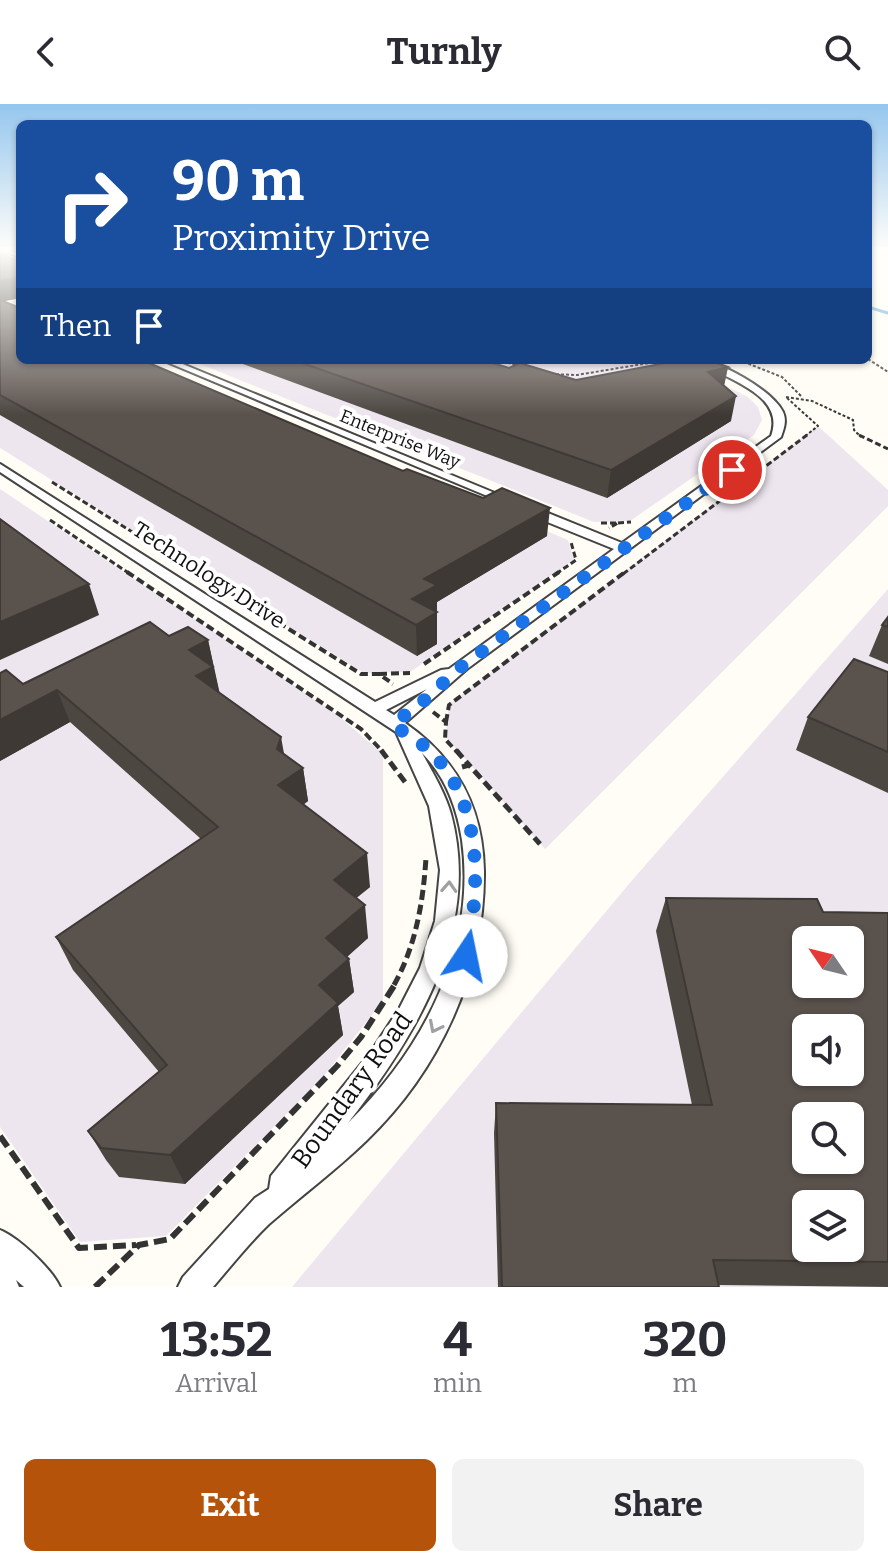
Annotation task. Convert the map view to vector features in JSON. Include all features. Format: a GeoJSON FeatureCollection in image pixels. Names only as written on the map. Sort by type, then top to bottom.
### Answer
{"type":"FeatureCollection","features":[{"type":"Feature","properties":{"kind":"street","name":"Enterprise Way"},"geometry":{"type":"LineString","coordinates":[[176,364],[622,548]]}},
{"type":"Feature","properties":{"kind":"street"},"geometry":{"type":"LineString","coordinates":[[397,727],[462,666],[776,437],[783,419],[768,398],[700,364]]}},
{"type":"Feature","properties":{"kind":"street","name":"Technology Drive"},"geometry":{"type":"LineString","coordinates":[[0,467],[374,709],[397,727]]}},
{"type":"Feature","properties":{"kind":"street"},"geometry":{"type":"LineString","coordinates":[[374,709],[462,666]]}},
{"type":"Feature","properties":{"kind":"street","name":"Boundary Road"},"geometry":{"type":"LineString","coordinates":[[397,727],[432,753],[422,783]]}},
{"type":"Feature","properties":{"kind":"street","name":"Boundary Road"},"geometry":{"type":"LineString","coordinates":[[259,1215],[369,1120],[402,1080],[430,1037],[466,956],[476,887],[473,844],[461,798],[422,783]]}},
{"type":"Feature","properties":{"kind":"street","name":"Boundary Road"},"geometry":{"type":"LineString","coordinates":[[193,1287],[259,1215],[405,1022],[437,954],[450,888],[450,850],[442,814],[422,783]]}},
{"type":"Feature","properties":{"kind":"street"},"geometry":{"type":"LineString","coordinates":[[0,1244],[45,1287]]}},
{"type":"Feature","properties":{"kind":"street"},"geometry":{"type":"LineString","coordinates":[[0,1273],[4,1287]]}},
{"type":"Feature","properties":{"kind":"path"},"geometry":{"type":"LineString","coordinates":[[510,364],[526,369]]}},
{"type":"Feature","properties":{"kind":"path"},"geometry":{"type":"LineString","coordinates":[[541,373],[577,375],[643,364]]}},
{"type":"Feature","properties":{"kind":"path"},"geometry":{"type":"LineString","coordinates":[[751,364],[779,373],[793,383],[802,397]]}},
{"type":"Feature","properties":{"kind":"path"},"geometry":{"type":"LineString","coordinates":[[540,844],[445,739],[449,705],[818,426],[786,397]]}},
{"type":"Feature","properties":{"kind":"path"},"geometry":{"type":"LineString","coordinates":[[768,398],[802,397],[853,420],[854,430],[865,440],[888,449]]}},
{"type":"Feature","properties":{"kind":"path"},"geometry":{"type":"LineString","coordinates":[[51,482],[361,674],[411,673]]}},
{"type":"Feature","properties":{"kind":"path"},"geometry":{"type":"LineString","coordinates":[[38,512],[361,729],[395,766],[422,783],[469,765]]}},
{"type":"Feature","properties":{"kind":"path"},"geometry":{"type":"LineString","coordinates":[[618,523],[632,522]]}},
{"type":"Feature","properties":{"kind":"path"},"geometry":{"type":"LineString","coordinates":[[423,665],[576,560],[571,540]]}},
{"type":"Feature","properties":{"kind":"path"},"geometry":{"type":"LineString","coordinates":[[379,674],[406,693]]}},
{"type":"Feature","properties":{"kind":"path"},"geometry":{"type":"LineString","coordinates":[[420,704],[446,722]]}},
{"type":"Feature","properties":{"kind":"path"},"geometry":{"type":"LineString","coordinates":[[0,1136],[79,1248],[139,1245],[170,1239],[324,1081],[375,1020],[401,976],[418,930],[426,887],[426,843]]}},
{"type":"Feature","properties":{"kind":"path"},"geometry":{"type":"LineString","coordinates":[[95,1287],[139,1245]]}},
{"type":"Feature","properties":{"kind":"shaded area"},"geometry":{"type":"Polygon","coordinates":[[[0,319],[16,352],[16,364],[150,364],[568,540],[574,560],[410,672],[364,673],[0,448],[0,319]]]}},
{"type":"Feature","properties":{"kind":"shaded area"},"geometry":{"type":"Polygon","coordinates":[[[200,364],[683,364],[748,397],[758,407],[762,420],[754,435],[630,521],[594,522],[200,364]]]}},
{"type":"Feature","properties":{"kind":"shaded area"},"geometry":{"type":"Polygon","coordinates":[[[818,426],[888,490],[888,506],[545,849],[446,737],[449,704],[818,426]]]}},
{"type":"Feature","properties":{"kind":"shaded area"},"geometry":{"type":"Polygon","coordinates":[[[0,489],[335,713],[383,754],[383,1001],[323,1077],[166,1236],[80,1242],[0,1127],[0,489]]]}},
{"type":"Feature","properties":{"kind":"shaded area"},"geometry":{"type":"Polygon","coordinates":[[[888,589],[888,1287],[292,1287],[634,878],[888,589]]]}},
{"type":"Feature","properties":{"kind":"building"},"geometry":{"type":"Polygon","coordinates":[[[0,305],[13,305],[16,306],[16,364],[151,364],[403,471],[407,469],[483,498],[502,488],[550,508],[424,579],[437,585],[412,599],[437,612],[416,625],[0,395],[0,305]]]}},
{"type":"Feature","properties":{"kind":"building"},"geometry":{"type":"Polygon","coordinates":[[[305,364],[496,364],[509,368],[523,364],[576,380],[660,364],[720,364],[728,367],[708,372],[736,396],[611,470],[305,364]]]}},
{"type":"Feature","properties":{"kind":"building"},"geometry":{"type":"Polygon","coordinates":[[[0,519],[89,584],[0,622],[0,519]]]}},
{"type":"Feature","properties":{"kind":"building"},"geometry":{"type":"Polygon","coordinates":[[[150,622],[169,636],[188,627],[208,640],[189,650],[213,667],[196,676],[281,737],[277,749],[303,768],[278,785],[367,853],[334,880],[365,905],[326,938],[349,959],[319,985],[338,1003],[170,1155],[101,1148],[88,1131],[167,1065],[56,937],[218,827],[57,690],[0,720],[0,673],[6,670],[23,684],[150,622]]]}},
{"type":"Feature","properties":{"kind":"building"},"geometry":{"type":"Polygon","coordinates":[[[854,659],[888,672],[888,752],[808,717],[854,659]]]}},
{"type":"Feature","properties":{"kind":"building"},"geometry":{"type":"Polygon","coordinates":[[[666,898],[817,899],[823,912],[888,913],[888,1262],[864,1262],[864,1190],[792,1190],[792,1261],[713,1260],[719,1287],[502,1287],[496,1103],[712,1105],[666,898]]]}},
{"type":"Feature","properties":{"kind":"waterway"},"geometry":{"type":"LineString","coordinates":[[872,308],[888,313]]}},
{"type":"Feature","properties":{"kind":"route"},"geometry":{"type":"LineString","coordinates":[[466,956],[473,925],[476,887],[473,844],[461,798],[432,753],[393,724],[462,666],[732,470]]}}]}
